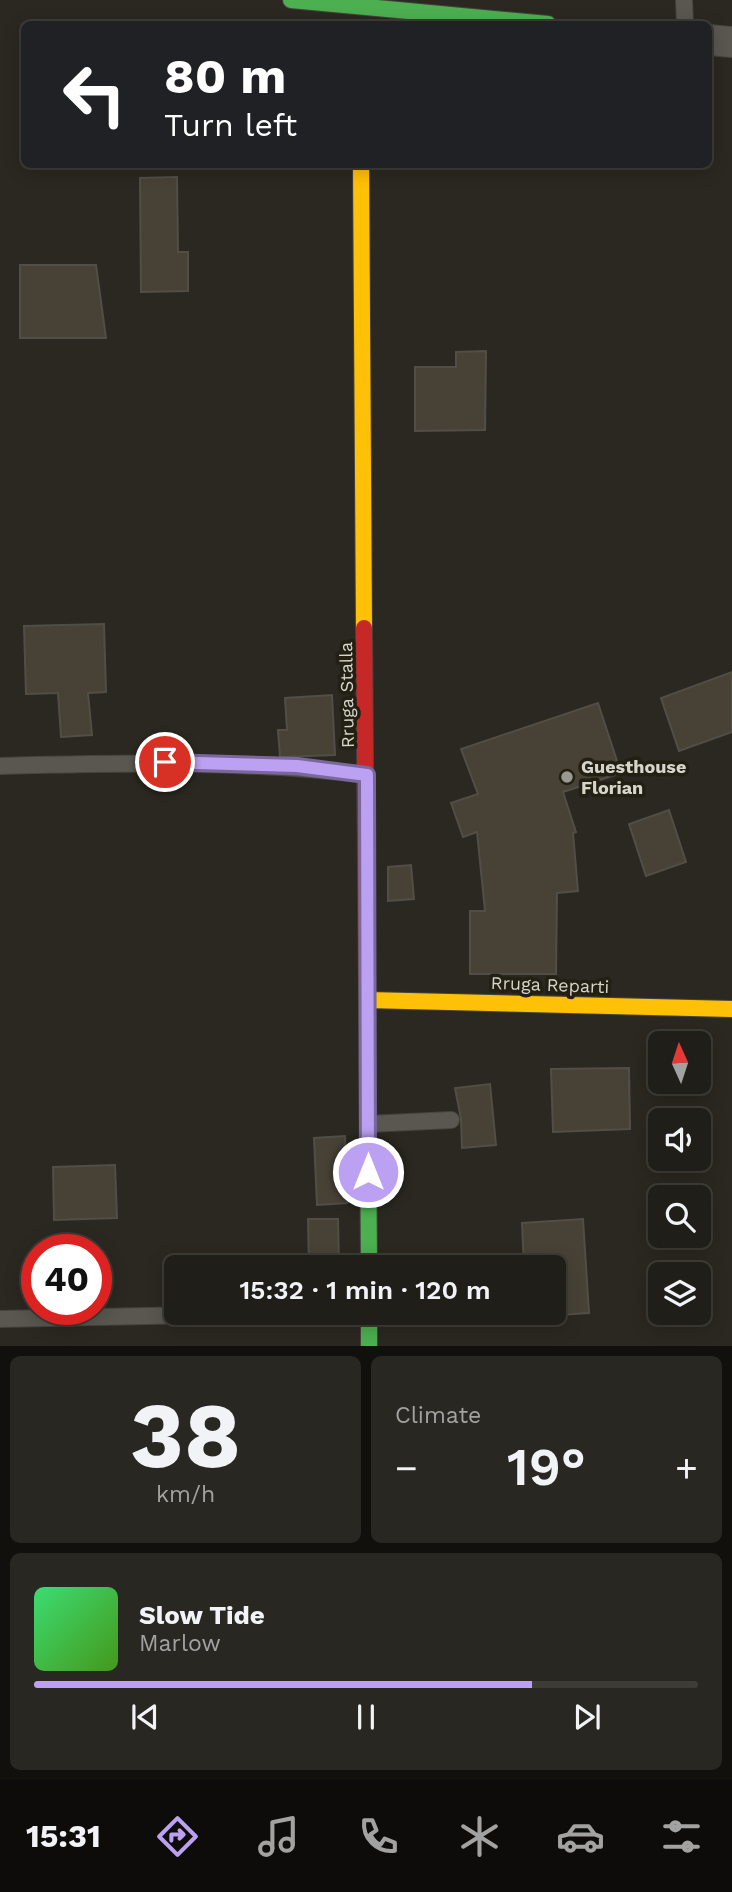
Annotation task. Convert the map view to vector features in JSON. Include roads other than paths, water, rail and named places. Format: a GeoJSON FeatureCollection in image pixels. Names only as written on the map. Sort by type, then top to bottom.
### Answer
{"type":"FeatureCollection","features":[{"type":"Feature","properties":{"kind":"street"},"geometry":{"type":"LineString","coordinates":[[291,0],[513,21]]}},
{"type":"Feature","properties":{"kind":"street"},"geometry":{"type":"LineString","coordinates":[[712,40],[732,42]]}},
{"type":"Feature","properties":{"kind":"street","name":"Rruga Stalla"},"geometry":{"type":"LineString","coordinates":[[361,168],[369,1255]]}},
{"type":"Feature","properties":{"kind":"street","name":"Rruga Reparti"},"geometry":{"type":"LineString","coordinates":[[367,1000],[732,1009]]}},
{"type":"Feature","properties":{"kind":"street"},"geometry":{"type":"LineString","coordinates":[[369,1325],[369,1346]]}},
{"type":"Feature","properties":{"kind":"lane"},"geometry":{"type":"LineString","coordinates":[[684,0],[685,21]]}},
{"type":"Feature","properties":{"kind":"lane"},"geometry":{"type":"LineString","coordinates":[[0,766],[165,762],[297,766],[367,775]]}},
{"type":"Feature","properties":{"kind":"lane"},"geometry":{"type":"LineString","coordinates":[[368,1124],[451,1120]]}},
{"type":"Feature","properties":{"kind":"lane"},"geometry":{"type":"LineString","coordinates":[[0,1319],[164,1316]]}},
{"type":"Feature","properties":{"kind":"place","name":"Guesthouse Florian"},"geometry":{"type":"Point","coordinates":[567,777]}}]}
